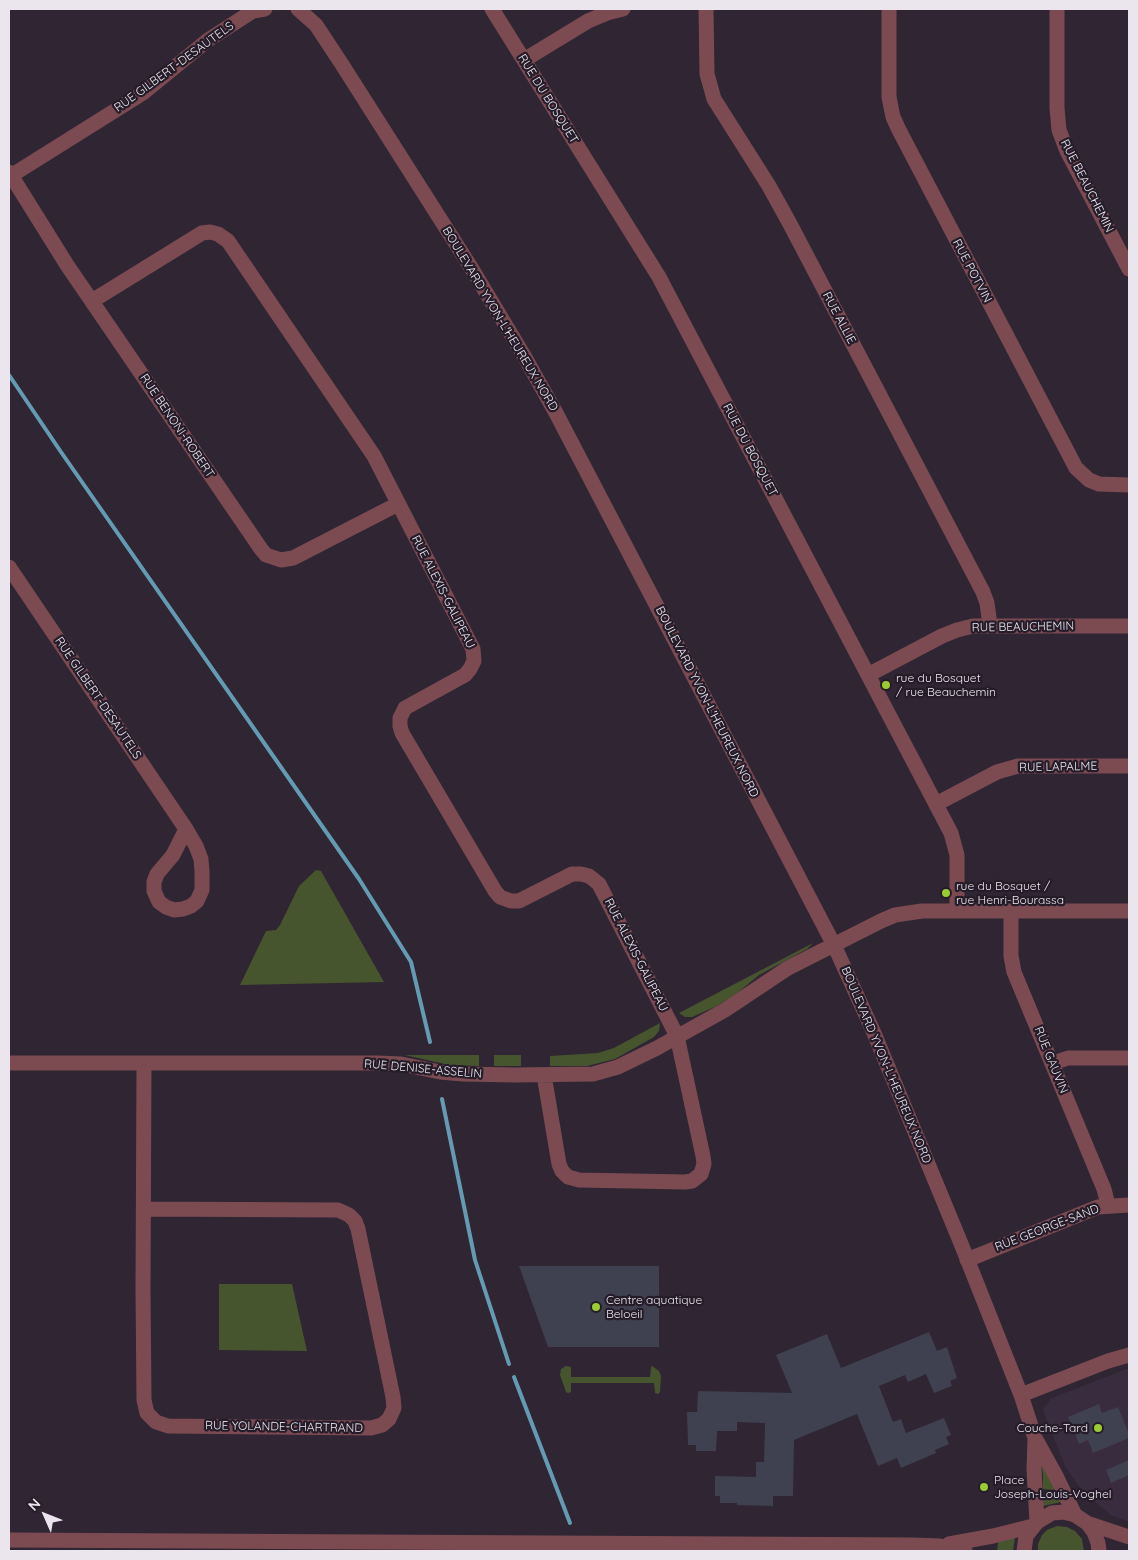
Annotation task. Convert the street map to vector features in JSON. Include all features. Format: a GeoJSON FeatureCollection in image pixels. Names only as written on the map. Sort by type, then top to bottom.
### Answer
{"type":"FeatureCollection","features":[{"type":"Feature","properties":{"kind":"street","name":"RUE GILBERT-DESAUTELS"},"geometry":{"type":"LineString","coordinates":[[10,175],[143,93],[208,40],[253,12],[265,9]]}},
{"type":"Feature","properties":{"kind":"street","name":"BOULEVARD YVON-L'HEUREUX NORD"},"geometry":{"type":"LineString","coordinates":[[298,9],[316,25],[348,73],[472,269],[523,354],[556,413],[834,945],[874,1033],[967,1260],[1021,1396],[1035,1438],[1081,1519],[1094,1532],[1099,1551]]}},
{"type":"Feature","properties":{"kind":"street","name":"RUE DU BOSQUET"},"geometry":{"type":"LineString","coordinates":[[492,9],[659,277],[936,804],[953,838],[956,849],[957,911]]}},
{"type":"Feature","properties":{"kind":"street"},"geometry":{"type":"LineString","coordinates":[[524,60],[588,21],[606,13],[622,9]]}},
{"type":"Feature","properties":{"kind":"street","name":"RUE ALLIE"},"geometry":{"type":"LineString","coordinates":[[706,9],[707,74],[714,99],[775,197],[983,592],[987,603],[990,625]]}},
{"type":"Feature","properties":{"kind":"street","name":"RUE POTVIN"},"geometry":{"type":"LineString","coordinates":[[889,9],[889,96],[893,117],[899,130],[1076,468],[1089,480],[1099,484],[1129,485]]}},
{"type":"Feature","properties":{"kind":"street","name":"RUE BEAUCHEMIN"},"geometry":{"type":"LineString","coordinates":[[1056,9],[1059,130],[1067,151],[1129,269]]}},
{"type":"Feature","properties":{"kind":"street","name":"RUE BENONI-ROBERT"},"geometry":{"type":"LineString","coordinates":[[10,175],[92,301],[266,555],[277,560],[293,558],[398,504]]}},
{"type":"Feature","properties":{"kind":"street","name":"RUE ALEXIS-GALIPEAU"},"geometry":{"type":"LineString","coordinates":[[92,301],[202,233],[210,232],[222,236],[228,241],[374,456],[472,645],[474,657],[470,669],[465,675],[405,708],[400,718],[402,733],[500,897],[511,901],[519,901],[572,874],[585,874],[596,881],[677,1036]]}},
{"type":"Feature","properties":{"kind":"street","name":"RUE GILBERT-DESAUTELS"},"geometry":{"type":"LineString","coordinates":[[9,567],[186,829],[196,846],[201,859],[202,890],[194,904],[183,909],[174,910],[159,902],[155,895],[154,882],[157,874],[173,855],[186,829]]}},
{"type":"Feature","properties":{"kind":"street","name":"RUE BEAUCHEMIN"},"geometry":{"type":"LineString","coordinates":[[868,675],[949,633],[973,626],[1129,626]]}},
{"type":"Feature","properties":{"kind":"street","name":"RUE LAPALME"},"geometry":{"type":"LineString","coordinates":[[936,804],[991,775],[1011,768],[1033,765],[1129,766]]}},
{"type":"Feature","properties":{"kind":"street","name":"RUE DENISE-ASSELIN"},"geometry":{"type":"LineString","coordinates":[[9,1064],[378,1063],[401,1064],[456,1074],[584,1075],[610,1070],[677,1036],[725,1010],[776,976],[881,920],[895,915],[909,912],[957,911],[1129,911]]}},
{"type":"Feature","properties":{"kind":"street","name":"RUE GAUVIN"},"geometry":{"type":"LineString","coordinates":[[1011,911],[1011,956],[1014,972],[1104,1189],[1108,1205]]}},
{"type":"Feature","properties":{"kind":"street"},"geometry":{"type":"LineString","coordinates":[[544,1075],[559,1164],[562,1171],[568,1177],[579,1180],[692,1181],[701,1174],[704,1164],[677,1036]]}},
{"type":"Feature","properties":{"kind":"street"},"geometry":{"type":"LineString","coordinates":[[1053,1063],[1068,1058],[1129,1058]]}},
{"type":"Feature","properties":{"kind":"street","name":"RUE YOLANDE-CHARTRAND"},"geometry":{"type":"LineString","coordinates":[[144,1063],[144,1209],[144,1401],[147,1414],[152,1420],[168,1426],[370,1428],[382,1425],[389,1419],[394,1408],[393,1397],[358,1229],[349,1215],[338,1210],[324,1209],[144,1209]]}},
{"type":"Feature","properties":{"kind":"street","name":"RUE GEORGE-SAND"},"geometry":{"type":"LineString","coordinates":[[967,1260],[1089,1211],[1108,1205],[1129,1205]]}},
{"type":"Feature","properties":{"kind":"street"},"geometry":{"type":"LineString","coordinates":[[1021,1396],[1108,1361],[1129,1355]]}},
{"type":"Feature","properties":{"kind":"street","name":"BOULEVARD YVON-L'HEUREUX NORD"},"geometry":{"type":"LineString","coordinates":[[1035,1438],[1035,1524]]}},
{"type":"Feature","properties":{"kind":"street"},"geometry":{"type":"LineString","coordinates":[[940,1546],[993,1536],[1035,1524],[1052,1513],[1064,1512],[1129,1536]]}},
{"type":"Feature","properties":{"kind":"street"},"geometry":{"type":"LineString","coordinates":[[1024,1551],[1026,1536],[1035,1524]]}},
{"type":"Feature","properties":{"kind":"street"},"geometry":{"type":"LineString","coordinates":[[9,1540],[940,1546],[965,1551]]}},
{"type":"Feature","properties":{"kind":"shaded area"},"geometry":{"type":"Polygon","coordinates":[[[1129,1368],[1129,1522],[1111,1515],[1082,1491],[1065,1466],[1043,1411],[1050,1401],[1049,1399],[1129,1368]]]}},
{"type":"Feature","properties":{"kind":"green space"},"geometry":{"type":"Polygon","coordinates":[[[316,870],[321,871],[384,982],[240,985],[266,931],[276,930],[299,886],[316,870]]]}},
{"type":"Feature","properties":{"kind":"green space"},"geometry":{"type":"Polygon","coordinates":[[[813,943],[807,949],[759,975],[736,994],[717,1006],[692,1017],[685,1017],[679,1013],[813,943]]]}},
{"type":"Feature","properties":{"kind":"green space"},"geometry":{"type":"Polygon","coordinates":[[[660,1023],[659,1031],[654,1037],[615,1059],[587,1066],[550,1066],[550,1056],[598,1053],[614,1048],[660,1023]]]}},
{"type":"Feature","properties":{"kind":"green space"},"geometry":{"type":"Polygon","coordinates":[[[405,1055],[479,1055],[479,1066],[449,1065],[405,1055]]]}},
{"type":"Feature","properties":{"kind":"green space"},"geometry":{"type":"Polygon","coordinates":[[[494,1055],[521,1055],[521,1066],[494,1066],[494,1055]]]}},
{"type":"Feature","properties":{"kind":"green space"},"geometry":{"type":"Polygon","coordinates":[[[219,1284],[292,1284],[307,1351],[219,1350],[219,1284]]]}},
{"type":"Feature","properties":{"kind":"green space"},"geometry":{"type":"Polygon","coordinates":[[[566,1366],[571,1367],[571,1377],[650,1377],[652,1366],[659,1371],[661,1376],[660,1392],[658,1394],[655,1393],[654,1383],[571,1383],[571,1392],[568,1393],[560,1375],[561,1369],[566,1366]]]}},
{"type":"Feature","properties":{"kind":"green space"},"geometry":{"type":"Polygon","coordinates":[[[1039,1455],[1055,1489],[1043,1489],[1043,1474],[1039,1455]]]}},
{"type":"Feature","properties":{"kind":"green space"},"geometry":{"type":"Polygon","coordinates":[[[1058,1495],[1061,1502],[1043,1506],[1043,1496],[1051,1497],[1058,1495]]]}},
{"type":"Feature","properties":{"kind":"green space"},"geometry":{"type":"Polygon","coordinates":[[[1057,1526],[1067,1527],[1075,1531],[1082,1539],[1084,1551],[1038,1551],[1038,1544],[1042,1535],[1047,1530],[1057,1526]]]}},
{"type":"Feature","properties":{"kind":"green space"},"geometry":{"type":"Polygon","coordinates":[[[1015,1537],[1013,1551],[997,1551],[998,1542],[1015,1537]]]}},
{"type":"Feature","properties":{"kind":"building","name":"Centre aquatique Beloeil"},"geometry":{"type":"Polygon","coordinates":[[[519,1266],[659,1266],[659,1347],[548,1347],[519,1266]]]}},
{"type":"Feature","properties":{"kind":"building"},"geometry":{"type":"Polygon","coordinates":[[[929,1332],[937,1351],[947,1347],[957,1378],[950,1381],[952,1386],[934,1393],[926,1374],[908,1382],[905,1375],[879,1386],[893,1422],[901,1419],[906,1433],[944,1418],[951,1435],[946,1437],[949,1444],[935,1450],[936,1453],[901,1468],[897,1458],[878,1466],[857,1414],[794,1440],[793,1496],[773,1496],[773,1506],[720,1503],[720,1496],[715,1496],[715,1476],[756,1477],[756,1462],[764,1462],[765,1423],[737,1422],[737,1431],[717,1431],[716,1451],[696,1451],[696,1445],[688,1445],[687,1412],[697,1412],[698,1391],[792,1393],[776,1355],[827,1334],[841,1368],[929,1332]]]}},
{"type":"Feature","properties":{"kind":"building"},"geometry":{"type":"Polygon","coordinates":[[[1099,1404],[1102,1413],[1118,1407],[1129,1438],[1093,1453],[1088,1440],[1079,1444],[1068,1417],[1099,1404]]]}},
{"type":"Feature","properties":{"kind":"building"},"geometry":{"type":"Polygon","coordinates":[[[1129,1460],[1129,1475],[1111,1483],[1106,1470],[1129,1460]]]}},
{"type":"Feature","properties":{"kind":"waterway"},"geometry":{"type":"LineString","coordinates":[[9,375],[359,879],[411,962],[430,1042]]}},
{"type":"Feature","properties":{"kind":"waterway"},"geometry":{"type":"LineString","coordinates":[[442,1099],[475,1260],[509,1364]]}},
{"type":"Feature","properties":{"kind":"waterway"},"geometry":{"type":"LineString","coordinates":[[514,1377],[570,1523]]}},
{"type":"Feature","properties":{"kind":"place","name":"rue du Bosquet / rue Beauchemin"},"geometry":{"type":"Point","coordinates":[886,685]}},
{"type":"Feature","properties":{"kind":"place","name":"rue du Bosquet / rue Henri-Bourassa"},"geometry":{"type":"Point","coordinates":[946,893]}},
{"type":"Feature","properties":{"kind":"place","name":"Centre aquatique Beloeil"},"geometry":{"type":"Point","coordinates":[596,1307]}},
{"type":"Feature","properties":{"kind":"place","name":"Couche-Tard"},"geometry":{"type":"Point","coordinates":[1098,1428]}},
{"type":"Feature","properties":{"kind":"place","name":"Place Joseph-Louis-Voghel"},"geometry":{"type":"Point","coordinates":[984,1487]}}]}
